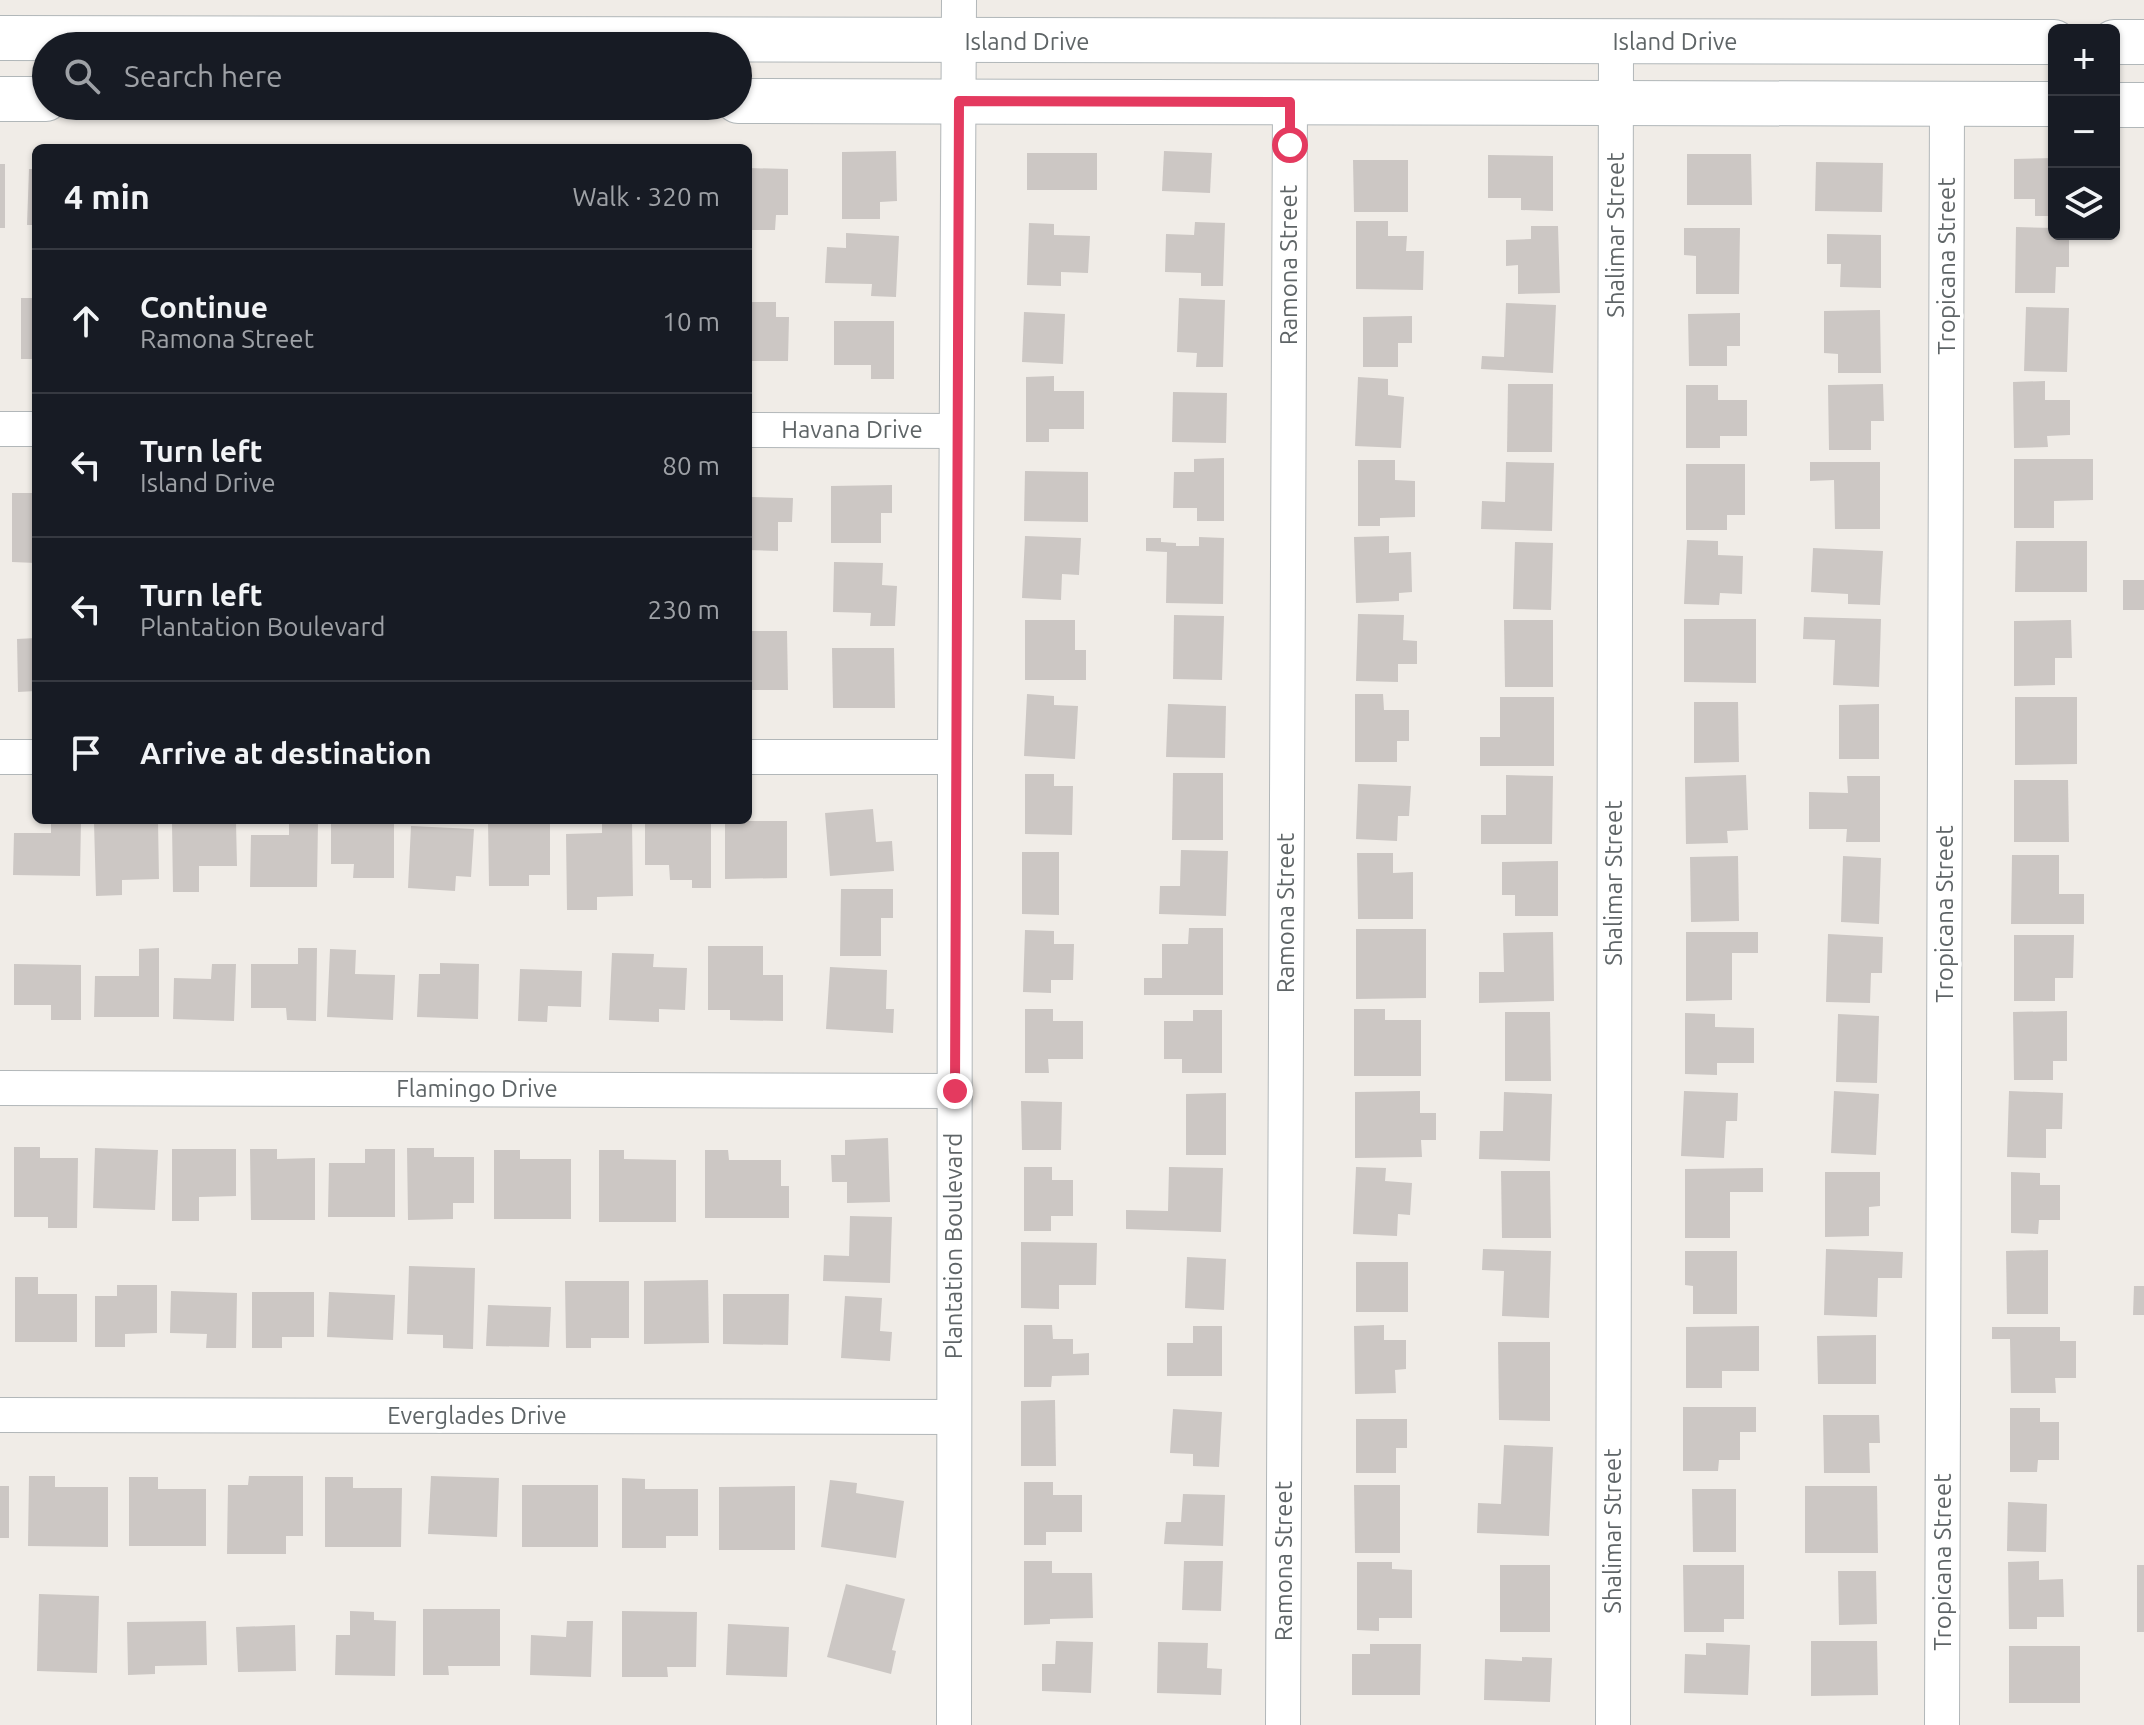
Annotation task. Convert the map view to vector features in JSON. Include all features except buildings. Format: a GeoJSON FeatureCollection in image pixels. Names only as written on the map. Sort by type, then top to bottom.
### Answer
{"type":"FeatureCollection","features":[{"type":"Feature","properties":{"kind":"street","name":"Island Drive"},"geometry":{"type":"LineString","coordinates":[[338,32],[959,21],[1616,42],[2048,42]]}},
{"type":"Feature","properties":{"kind":"street","name":"Plantation Boulevard"},"geometry":{"type":"LineString","coordinates":[[954,1725],[959,21]]}},
{"type":"Feature","properties":{"kind":"street","name":"Island Drive"},"geometry":{"type":"LineString","coordinates":[[0,38],[32,37]]}},
{"type":"Feature","properties":{"kind":"street","name":"Shalimar Street"},"geometry":{"type":"LineString","coordinates":[[1613,1725],[1616,42]]}},
{"type":"Feature","properties":{"kind":"street"},"geometry":{"type":"LineString","coordinates":[[2120,42],[2144,42]]}},
{"type":"Feature","properties":{"kind":"street"},"geometry":{"type":"LineString","coordinates":[[0,99],[32,99]]}},
{"type":"Feature","properties":{"kind":"street"},"geometry":{"type":"LineString","coordinates":[[752,101],[2048,104]]}},
{"type":"Feature","properties":{"kind":"street","name":"Ramona Street"},"geometry":{"type":"LineString","coordinates":[[1283,1725],[1290,102]]}},
{"type":"Feature","properties":{"kind":"street","name":"Tropicana Street"},"geometry":{"type":"LineString","coordinates":[[1942,1725],[1947,103]]}},
{"type":"Feature","properties":{"kind":"street"},"geometry":{"type":"LineString","coordinates":[[2120,105],[2144,105]]}},
{"type":"Feature","properties":{"kind":"street"},"geometry":{"type":"LineString","coordinates":[[0,429],[32,429]]}},
{"type":"Feature","properties":{"kind":"street","name":"Havana Drive"},"geometry":{"type":"LineString","coordinates":[[752,430],[956,431]]}},
{"type":"Feature","properties":{"kind":"street"},"geometry":{"type":"LineString","coordinates":[[0,757],[32,757]]}},
{"type":"Feature","properties":{"kind":"street"},"geometry":{"type":"LineString","coordinates":[[752,757],[955,757]]}},
{"type":"Feature","properties":{"kind":"street","name":"Flamingo Drive"},"geometry":{"type":"LineString","coordinates":[[0,1088],[955,1091]]}},
{"type":"Feature","properties":{"kind":"street","name":"Everglades Drive"},"geometry":{"type":"LineString","coordinates":[[0,1415],[954,1417]]}},
{"type":"Feature","properties":{"kind":"route"},"geometry":{"type":"LineString","coordinates":[[955,1091],[959,101],[1290,102],[1290,145]]}}]}
